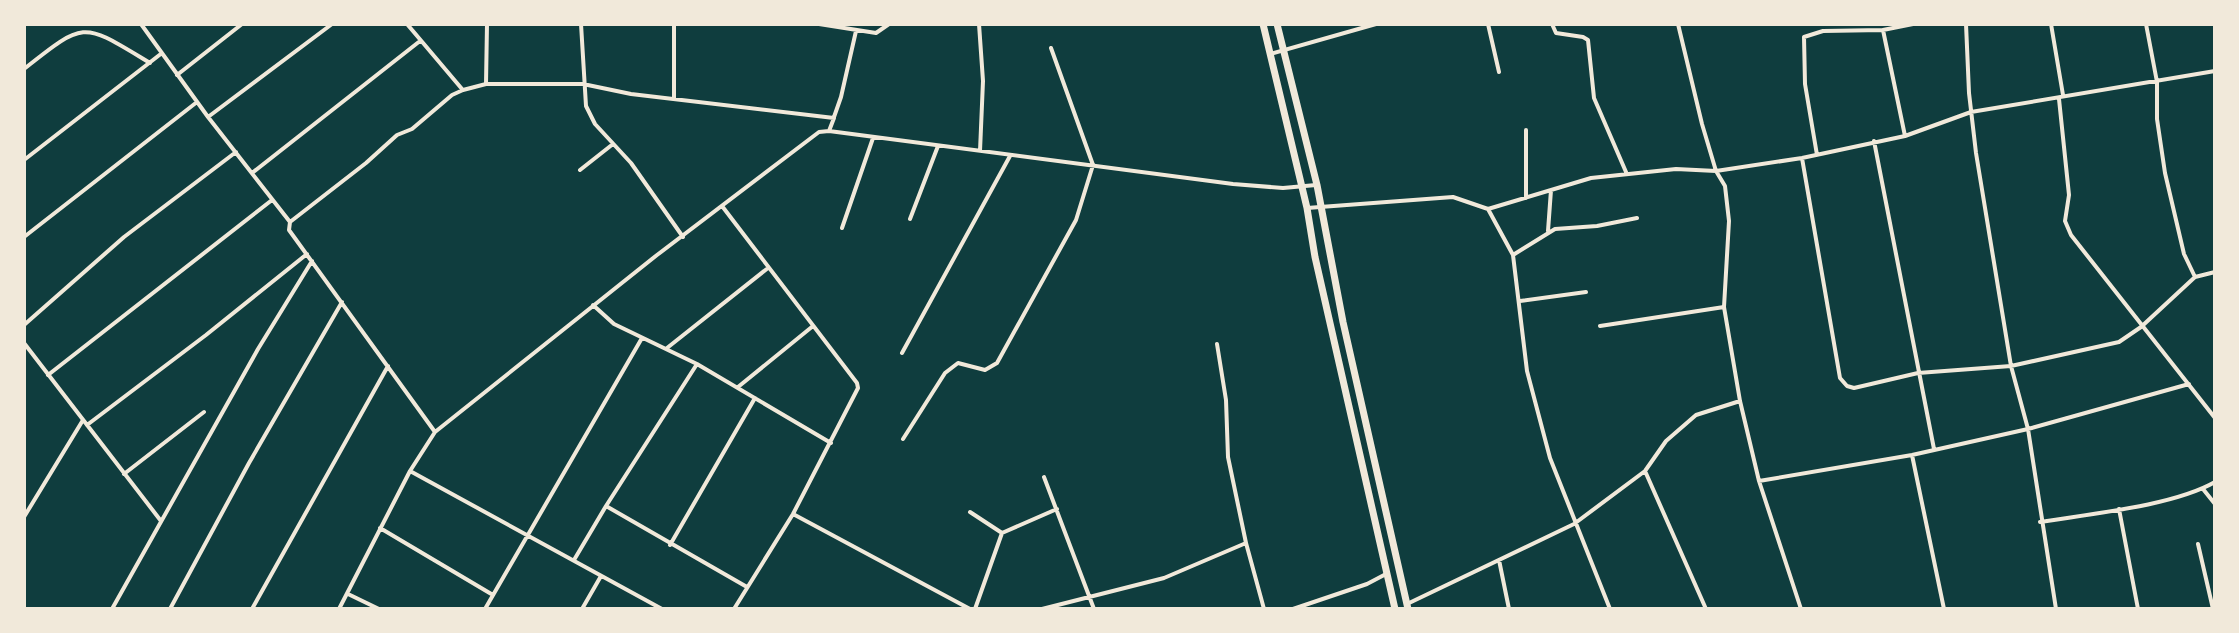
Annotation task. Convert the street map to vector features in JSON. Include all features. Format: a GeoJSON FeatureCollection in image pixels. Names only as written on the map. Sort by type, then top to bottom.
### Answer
{"type":"FeatureCollection","features":[{"type":"Feature","properties":{"kind":"main road"},"geometry":{"type":"LineString","coordinates":[[1263,24],[1307,208],[1315,257],[1395,609]]}},
{"type":"Feature","properties":{"kind":"main road"},"geometry":{"type":"LineString","coordinates":[[1277,24],[1317,185],[1343,322],[1408,606]]}},
{"type":"Feature","properties":{"kind":"street"},"geometry":{"type":"LineString","coordinates":[[141,24],[290,222]]}},
{"type":"Feature","properties":{"kind":"street"},"geometry":{"type":"LineString","coordinates":[[177,75],[242,24]]}},
{"type":"Feature","properties":{"kind":"street"},"geometry":{"type":"LineString","coordinates":[[208,117],[332,24]]}},
{"type":"Feature","properties":{"kind":"street"},"geometry":{"type":"LineString","coordinates":[[407,24],[463,90]]}},
{"type":"Feature","properties":{"kind":"street"},"geometry":{"type":"LineString","coordinates":[[486,84],[487,24]]}},
{"type":"Feature","properties":{"kind":"street"},"geometry":{"type":"LineString","coordinates":[[581,24],[586,106],[595,124],[631,163],[683,237]]}},
{"type":"Feature","properties":{"kind":"street"},"geometry":{"type":"LineString","coordinates":[[674,24],[674,99]]}},
{"type":"Feature","properties":{"kind":"street"},"geometry":{"type":"LineString","coordinates":[[819,24],[876,33],[889,24]]}},
{"type":"Feature","properties":{"kind":"street"},"geometry":{"type":"LineString","coordinates":[[979,24],[983,81],[980,151]]}},
{"type":"Feature","properties":{"kind":"street"},"geometry":{"type":"LineString","coordinates":[[1269,55],[1376,24]]}},
{"type":"Feature","properties":{"kind":"street"},"geometry":{"type":"LineString","coordinates":[[1488,24],[1499,72]]}},
{"type":"Feature","properties":{"kind":"street"},"geometry":{"type":"LineString","coordinates":[[1552,24],[1556,33],[1588,40],[1594,98],[1626,172]]}},
{"type":"Feature","properties":{"kind":"street"},"geometry":{"type":"LineString","coordinates":[[1678,24],[1702,124],[1716,171],[1725,186],[1729,221],[1724,307],[1740,401],[1759,481],[1801,609]]}},
{"type":"Feature","properties":{"kind":"street"},"geometry":{"type":"LineString","coordinates":[[1822,24],[1823,31]]}},
{"type":"Feature","properties":{"kind":"street"},"geometry":{"type":"LineString","coordinates":[[1817,155],[1805,84],[1803,40],[1807,34],[1883,30],[1913,24]]}},
{"type":"Feature","properties":{"kind":"street"},"geometry":{"type":"LineString","coordinates":[[1966,24],[1971,112],[2011,366],[2028,429],[2040,522],[2056,609]]}},
{"type":"Feature","properties":{"kind":"street"},"geometry":{"type":"LineString","coordinates":[[2051,24],[2069,195],[2065,221],[2071,235],[2141,327],[2215,418]]}},
{"type":"Feature","properties":{"kind":"street"},"geometry":{"type":"LineString","coordinates":[[2146,24],[2157,82],[2157,119],[2165,173],[2184,254],[2195,277]]}},
{"type":"Feature","properties":{"kind":"street"},"geometry":{"type":"LineString","coordinates":[[1883,30],[1905,136]]}},
{"type":"Feature","properties":{"kind":"street"},"geometry":{"type":"LineString","coordinates":[[24,69],[73,32],[84,31],[108,37],[150,63]]}},
{"type":"Feature","properties":{"kind":"street"},"geometry":{"type":"LineString","coordinates":[[829,131],[840,104],[856,31]]}},
{"type":"Feature","properties":{"kind":"street"},"geometry":{"type":"LineString","coordinates":[[252,173],[420,41]]}},
{"type":"Feature","properties":{"kind":"street"},"geometry":{"type":"LineString","coordinates":[[903,439],[952,366],[958,363],[985,370],[997,363],[1076,220],[1093,165],[1051,48]]}},
{"type":"Feature","properties":{"kind":"street"},"geometry":{"type":"LineString","coordinates":[[24,160],[162,53]]}},
{"type":"Feature","properties":{"kind":"street"},"geometry":{"type":"LineString","coordinates":[[1307,208],[1453,197],[1488,209],[1591,178],[1676,169],[1716,171],[1802,158],[1905,136],[1971,112],[2215,71]]}},
{"type":"Feature","properties":{"kind":"street"},"geometry":{"type":"LineString","coordinates":[[435,432],[289,230],[290,222],[397,135],[412,129],[463,90],[486,84],[583,84],[674,99],[834,118]]}},
{"type":"Feature","properties":{"kind":"street"},"geometry":{"type":"LineString","coordinates":[[24,237],[197,102]]}},
{"type":"Feature","properties":{"kind":"street"},"geometry":{"type":"LineString","coordinates":[[1526,130],[1526,198]]}},
{"type":"Feature","properties":{"kind":"street"},"geometry":{"type":"LineString","coordinates":[[339,609],[410,471],[435,432],[593,305],[819,132],[1233,184],[1302,188],[1317,185]]}},
{"type":"Feature","properties":{"kind":"street"},"geometry":{"type":"LineString","coordinates":[[842,228],[873,138]]}},
{"type":"Feature","properties":{"kind":"street"},"geometry":{"type":"LineString","coordinates":[[1874,141],[1934,449]]}},
{"type":"Feature","properties":{"kind":"street"},"geometry":{"type":"LineString","coordinates":[[580,170],[613,144]]}},
{"type":"Feature","properties":{"kind":"street"},"geometry":{"type":"LineString","coordinates":[[910,219],[938,146]]}},
{"type":"Feature","properties":{"kind":"street"},"geometry":{"type":"LineString","coordinates":[[24,325],[124,237],[236,152]]}},
{"type":"Feature","properties":{"kind":"street"},"geometry":{"type":"LineString","coordinates":[[902,353],[1010,156]]}},
{"type":"Feature","properties":{"kind":"street"},"geometry":{"type":"LineString","coordinates":[[1802,158],[1840,378],[1847,386],[1854,388],[1918,373],[2011,366],[2119,342],[2141,327],[2195,277],[2215,272]]}},
{"type":"Feature","properties":{"kind":"street"},"geometry":{"type":"LineString","coordinates":[[1548,231],[1551,190]]}},
{"type":"Feature","properties":{"kind":"street"},"geometry":{"type":"LineString","coordinates":[[48,375],[272,200]]}},
{"type":"Feature","properties":{"kind":"street"},"geometry":{"type":"LineString","coordinates":[[722,206],[858,388],[793,514],[734,609]]}},
{"type":"Feature","properties":{"kind":"street"},"geometry":{"type":"LineString","coordinates":[[1488,209],[1513,255],[1527,371],[1550,458],[1610,609]]}},
{"type":"Feature","properties":{"kind":"street"},"geometry":{"type":"LineString","coordinates":[[1513,255],[1548,231],[1637,218]]}},
{"type":"Feature","properties":{"kind":"street"},"geometry":{"type":"LineString","coordinates":[[24,517],[85,422],[206,335],[307,254]]}},
{"type":"Feature","properties":{"kind":"street"},"geometry":{"type":"LineString","coordinates":[[112,609],[258,349],[312,261]]}},
{"type":"Feature","properties":{"kind":"street"},"geometry":{"type":"LineString","coordinates":[[667,348],[768,268]]}},
{"type":"Feature","properties":{"kind":"street"},"geometry":{"type":"LineString","coordinates":[[1520,301],[1586,292]]}},
{"type":"Feature","properties":{"kind":"street"},"geometry":{"type":"LineString","coordinates":[[170,609],[256,450],[342,302]]}},
{"type":"Feature","properties":{"kind":"street"},"geometry":{"type":"LineString","coordinates":[[593,305],[614,324],[697,364],[831,443]]}},
{"type":"Feature","properties":{"kind":"street"},"geometry":{"type":"LineString","coordinates":[[1600,326],[1724,307]]}},
{"type":"Feature","properties":{"kind":"street"},"geometry":{"type":"LineString","coordinates":[[738,387],[813,326]]}},
{"type":"Feature","properties":{"kind":"street"},"geometry":{"type":"LineString","coordinates":[[485,609],[642,338]]}},
{"type":"Feature","properties":{"kind":"street"},"geometry":{"type":"LineString","coordinates":[[24,343],[161,521]]}},
{"type":"Feature","properties":{"kind":"street"},"geometry":{"type":"LineString","coordinates":[[1217,344],[1226,400],[1228,457],[1264,609]]}},
{"type":"Feature","properties":{"kind":"street"},"geometry":{"type":"LineString","coordinates":[[574,560],[697,364]]}},
{"type":"Feature","properties":{"kind":"street"},"geometry":{"type":"LineString","coordinates":[[252,609],[388,366]]}},
{"type":"Feature","properties":{"kind":"street"},"geometry":{"type":"LineString","coordinates":[[1759,481],[1912,455],[2028,429],[2189,384]]}},
{"type":"Feature","properties":{"kind":"street"},"geometry":{"type":"LineString","coordinates":[[670,545],[755,398]]}},
{"type":"Feature","properties":{"kind":"street"},"geometry":{"type":"LineString","coordinates":[[1408,606],[1574,524],[1645,471],[1666,441],[1696,415],[1740,401]]}},
{"type":"Feature","properties":{"kind":"street"},"geometry":{"type":"LineString","coordinates":[[124,474],[204,412]]}},
{"type":"Feature","properties":{"kind":"street"},"geometry":{"type":"LineString","coordinates":[[1912,455],[1944,609]]}},
{"type":"Feature","properties":{"kind":"street"},"geometry":{"type":"LineString","coordinates":[[410,471],[662,609]]}},
{"type":"Feature","properties":{"kind":"street"},"geometry":{"type":"LineString","coordinates":[[1645,471],[1706,609]]}},
{"type":"Feature","properties":{"kind":"street"},"geometry":{"type":"LineString","coordinates":[[1044,477],[1094,609]]}},
{"type":"Feature","properties":{"kind":"street"},"geometry":{"type":"LineString","coordinates":[[2040,522],[2119,509],[2203,489],[2215,482]]}},
{"type":"Feature","properties":{"kind":"street"},"geometry":{"type":"LineString","coordinates":[[2203,489],[2215,504]]}},
{"type":"Feature","properties":{"kind":"street"},"geometry":{"type":"LineString","coordinates":[[606,506],[747,587]]}},
{"type":"Feature","properties":{"kind":"street"},"geometry":{"type":"LineString","coordinates":[[793,514],[973,609],[1002,533],[1057,509]]}},
{"type":"Feature","properties":{"kind":"street"},"geometry":{"type":"LineString","coordinates":[[2119,509],[2138,609]]}},
{"type":"Feature","properties":{"kind":"street"},"geometry":{"type":"LineString","coordinates":[[970,512],[1002,533]]}},
{"type":"Feature","properties":{"kind":"street"},"geometry":{"type":"LineString","coordinates":[[380,528],[493,595]]}},
{"type":"Feature","properties":{"kind":"street"},"geometry":{"type":"LineString","coordinates":[[1042,609],[1164,578],[1246,543]]}},
{"type":"Feature","properties":{"kind":"street"},"geometry":{"type":"LineString","coordinates":[[2198,544],[2213,609]]}},
{"type":"Feature","properties":{"kind":"street"},"geometry":{"type":"LineString","coordinates":[[1499,560],[1509,609]]}},
{"type":"Feature","properties":{"kind":"street"},"geometry":{"type":"LineString","coordinates":[[1293,609],[1367,584],[1386,574]]}},
{"type":"Feature","properties":{"kind":"street"},"geometry":{"type":"LineString","coordinates":[[582,609],[602,576]]}},
{"type":"Feature","properties":{"kind":"street"},"geometry":{"type":"LineString","coordinates":[[347,594],[379,609]]}}]}
